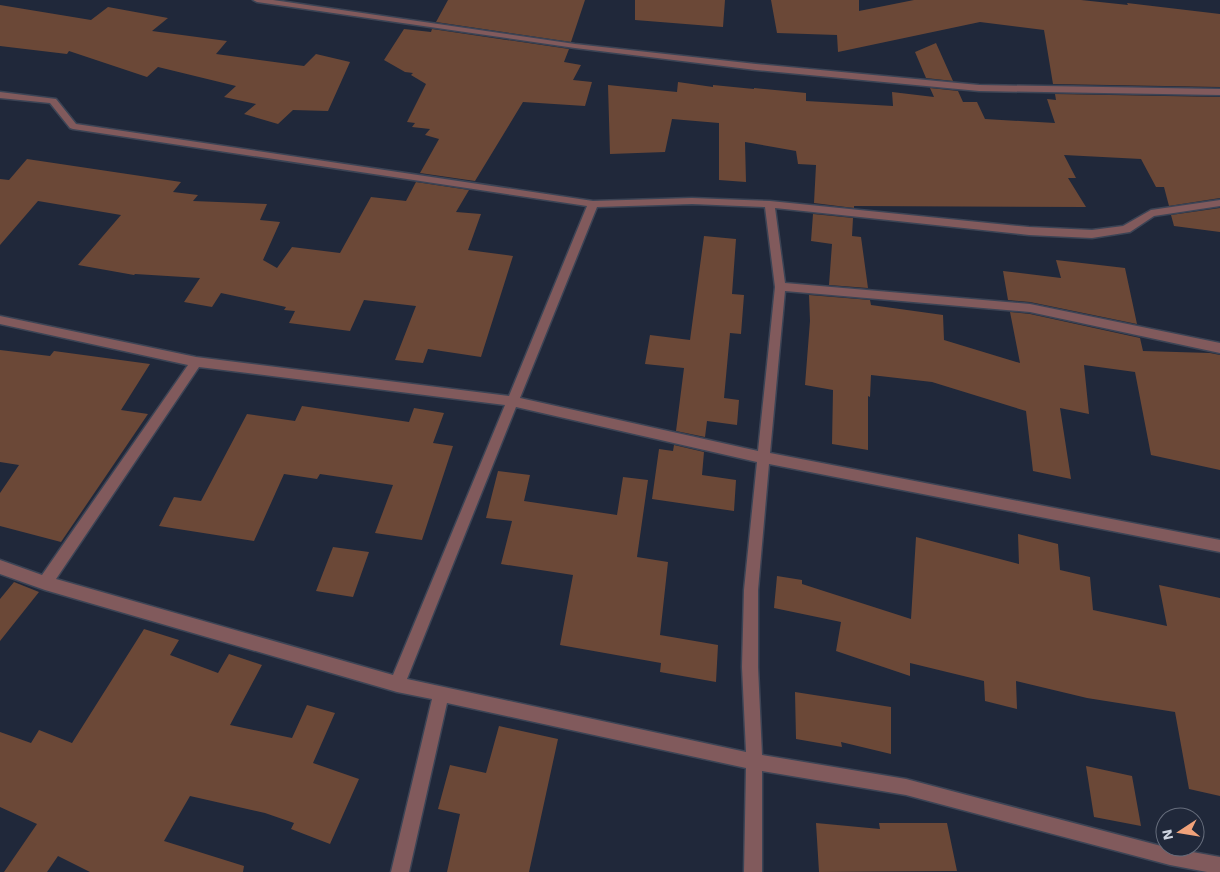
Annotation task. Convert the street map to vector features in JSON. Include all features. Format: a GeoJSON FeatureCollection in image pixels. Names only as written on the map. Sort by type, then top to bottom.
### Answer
{"type":"FeatureCollection","features":[{"type":"Feature","properties":{"kind":"street"},"geometry":{"type":"LineString","coordinates":[[257,0],[575,46],[785,70],[979,88],[1220,92]]}},
{"type":"Feature","properties":{"kind":"street"},"geometry":{"type":"LineString","coordinates":[[0,95],[53,101],[73,126],[593,204],[692,201],[770,204],[1029,231],[1092,234],[1126,229],[1151,213],[1220,203]]}},
{"type":"Feature","properties":{"kind":"street"},"geometry":{"type":"LineString","coordinates":[[397,684],[593,204]]}},
{"type":"Feature","properties":{"kind":"street"},"geometry":{"type":"LineString","coordinates":[[753,872],[754,762],[750,667],[751,590],[766,458],[780,287],[770,204]]}},
{"type":"Feature","properties":{"kind":"street"},"geometry":{"type":"LineString","coordinates":[[780,287],[1030,308],[1220,348]]}},
{"type":"Feature","properties":{"kind":"street"},"geometry":{"type":"LineString","coordinates":[[0,320],[196,362],[512,401],[766,458],[1220,546]]}},
{"type":"Feature","properties":{"kind":"street"},"geometry":{"type":"LineString","coordinates":[[45,583],[196,362]]}},
{"type":"Feature","properties":{"kind":"street"},"geometry":{"type":"LineString","coordinates":[[0,567],[45,583],[397,684],[754,762],[906,787],[1077,833],[1220,866]]}},
{"type":"Feature","properties":{"kind":"street"},"geometry":{"type":"LineString","coordinates":[[400,872],[441,694]]}},
{"type":"Feature","properties":{"kind":"building"},"geometry":{"type":"Polygon","coordinates":[[[448,0],[585,0],[571,42],[436,22],[448,0]]]}},
{"type":"Feature","properties":{"kind":"building"},"geometry":{"type":"Polygon","coordinates":[[[635,0],[725,0],[723,27],[635,20],[635,0]]]}},
{"type":"Feature","properties":{"kind":"building"},"geometry":{"type":"Polygon","coordinates":[[[771,0],[859,0],[859,11],[914,0],[1081,0],[1128,5],[1127,3],[1220,14],[1220,87],[1053,84],[1044,30],[980,22],[838,52],[837,35],[777,33],[771,0]]]}},
{"type":"Feature","properties":{"kind":"building"},"geometry":{"type":"Polygon","coordinates":[[[0,5],[91,20],[108,7],[168,18],[152,31],[227,41],[216,54],[304,66],[316,54],[350,62],[328,111],[293,110],[278,124],[244,114],[256,104],[224,97],[236,86],[158,67],[147,77],[69,51],[67,54],[0,46],[0,5]]]}},
{"type":"Feature","properties":{"kind":"building"},"geometry":{"type":"Polygon","coordinates":[[[404,29],[431,32],[432,29],[569,49],[564,62],[581,65],[573,80],[592,82],[585,106],[523,102],[475,181],[420,173],[439,139],[425,135],[430,129],[412,127],[415,123],[407,122],[426,84],[411,75],[413,73],[405,72],[384,60],[404,29]]]}},
{"type":"Feature","properties":{"kind":"building"},"geometry":{"type":"Polygon","coordinates":[[[936,43],[953,81],[926,78],[915,52],[936,43]]]}},
{"type":"Feature","properties":{"kind":"building"},"geometry":{"type":"Polygon","coordinates":[[[678,82],[713,87],[713,85],[806,93],[806,101],[893,106],[892,92],[934,97],[930,88],[958,91],[963,102],[977,102],[985,119],[1055,123],[1047,99],[1056,100],[1055,94],[1220,97],[1220,198],[1169,206],[1164,187],[1156,187],[1141,159],[1064,155],[1076,178],[1068,178],[1086,207],[854,206],[854,208],[814,203],[816,165],[798,164],[796,151],[745,142],[746,182],[719,180],[719,123],[672,119],[665,152],[610,154],[608,85],[677,92],[678,82]]]}},
{"type":"Feature","properties":{"kind":"building"},"geometry":{"type":"Polygon","coordinates":[[[27,159],[181,182],[173,192],[198,195],[193,201],[267,204],[260,220],[280,222],[263,260],[277,268],[292,247],[340,253],[371,197],[406,201],[416,182],[469,190],[456,212],[481,214],[468,250],[513,256],[481,357],[428,349],[423,363],[395,360],[416,306],[364,300],[350,331],[289,323],[295,311],[284,310],[286,307],[221,293],[212,307],[184,302],[200,278],[134,275],[78,265],[121,215],[38,201],[0,245],[0,179],[9,180],[27,159]]]}},
{"type":"Feature","properties":{"kind":"building"},"geometry":{"type":"Polygon","coordinates":[[[1220,208],[1220,232],[1174,226],[1171,215],[1220,208]]]}},
{"type":"Feature","properties":{"kind":"building"},"geometry":{"type":"Polygon","coordinates":[[[813,214],[853,218],[852,236],[861,237],[868,288],[829,285],[832,244],[811,241],[813,214]]]}},
{"type":"Feature","properties":{"kind":"building"},"geometry":{"type":"Polygon","coordinates":[[[704,236],[736,239],[732,294],[744,295],[741,334],[730,333],[724,398],[739,400],[737,425],[707,421],[705,437],[676,431],[684,368],[645,364],[650,335],[690,340],[704,236]]]}},
{"type":"Feature","properties":{"kind":"building"},"geometry":{"type":"Polygon","coordinates":[[[1056,260],[1125,268],[1137,324],[1030,302],[1008,300],[1003,271],[1061,278],[1056,260]]]}},
{"type":"Feature","properties":{"kind":"building"},"geometry":{"type":"Polygon","coordinates":[[[809,295],[870,300],[871,305],[943,315],[944,340],[1020,363],[1010,312],[1030,314],[1140,338],[1143,351],[1220,355],[1220,470],[1151,455],[1135,372],[1084,365],[1089,414],[1060,408],[1071,479],[1033,471],[1026,411],[932,382],[871,375],[870,397],[868,396],[868,450],[832,444],[833,390],[805,385],[810,321],[809,295]]]}},
{"type":"Feature","properties":{"kind":"building"},"geometry":{"type":"Polygon","coordinates":[[[0,350],[50,356],[54,351],[150,364],[121,410],[148,414],[61,542],[0,526],[0,493],[19,465],[0,462],[0,350]]]}},
{"type":"Feature","properties":{"kind":"building"},"geometry":{"type":"Polygon","coordinates":[[[302,406],[409,422],[414,408],[444,413],[433,443],[453,446],[422,540],[375,533],[393,485],[320,474],[317,479],[284,474],[254,541],[159,526],[174,497],[201,501],[247,414],[295,421],[302,406]]]}},
{"type":"Feature","properties":{"kind":"building"},"geometry":{"type":"Polygon","coordinates":[[[674,445],[704,452],[702,475],[736,480],[734,511],[652,499],[659,449],[673,451],[674,445]]]}},
{"type":"Feature","properties":{"kind":"building"},"geometry":{"type":"Polygon","coordinates":[[[498,471],[530,475],[524,501],[617,515],[623,477],[648,480],[637,557],[668,562],[660,635],[718,645],[716,682],[660,672],[661,663],[560,645],[573,575],[501,564],[512,521],[486,518],[498,471]]]}},
{"type":"Feature","properties":{"kind":"building"},"geometry":{"type":"Polygon","coordinates":[[[1018,534],[1058,544],[1060,570],[1090,577],[1093,610],[1167,626],[1159,585],[1220,598],[1220,796],[1189,789],[1175,712],[1087,698],[1016,681],[1017,709],[985,701],[984,681],[910,663],[910,676],[836,651],[841,622],[774,608],[777,576],[802,580],[802,584],[911,619],[916,537],[1019,564],[1018,534]]]}},
{"type":"Feature","properties":{"kind":"building"},"geometry":{"type":"Polygon","coordinates":[[[333,547],[369,552],[353,597],[316,591],[333,547]]]}},
{"type":"Feature","properties":{"kind":"building"},"geometry":{"type":"Polygon","coordinates":[[[14,582],[39,592],[0,641],[0,599],[14,582]]]}},
{"type":"Feature","properties":{"kind":"building"},"geometry":{"type":"Polygon","coordinates":[[[144,629],[179,640],[170,655],[218,673],[229,654],[262,665],[230,725],[292,738],[307,705],[335,713],[313,763],[359,779],[330,844],[291,829],[294,823],[265,813],[190,796],[164,841],[244,866],[243,872],[90,872],[58,856],[47,872],[4,872],[37,824],[0,807],[0,732],[31,743],[39,730],[72,743],[144,629]]]}},
{"type":"Feature","properties":{"kind":"building"},"geometry":{"type":"Polygon","coordinates":[[[795,692],[891,707],[891,754],[841,742],[842,747],[796,739],[795,692]]]}},
{"type":"Feature","properties":{"kind":"building"},"geometry":{"type":"Polygon","coordinates":[[[499,726],[558,739],[529,872],[447,872],[460,814],[438,809],[450,765],[486,773],[499,726]]]}},
{"type":"Feature","properties":{"kind":"building"},"geometry":{"type":"Polygon","coordinates":[[[1086,766],[1132,776],[1141,826],[1094,817],[1086,766]]]}},
{"type":"Feature","properties":{"kind":"building"},"geometry":{"type":"Polygon","coordinates":[[[816,823],[880,829],[879,823],[947,823],[957,871],[819,872],[816,823]]]}}]}
